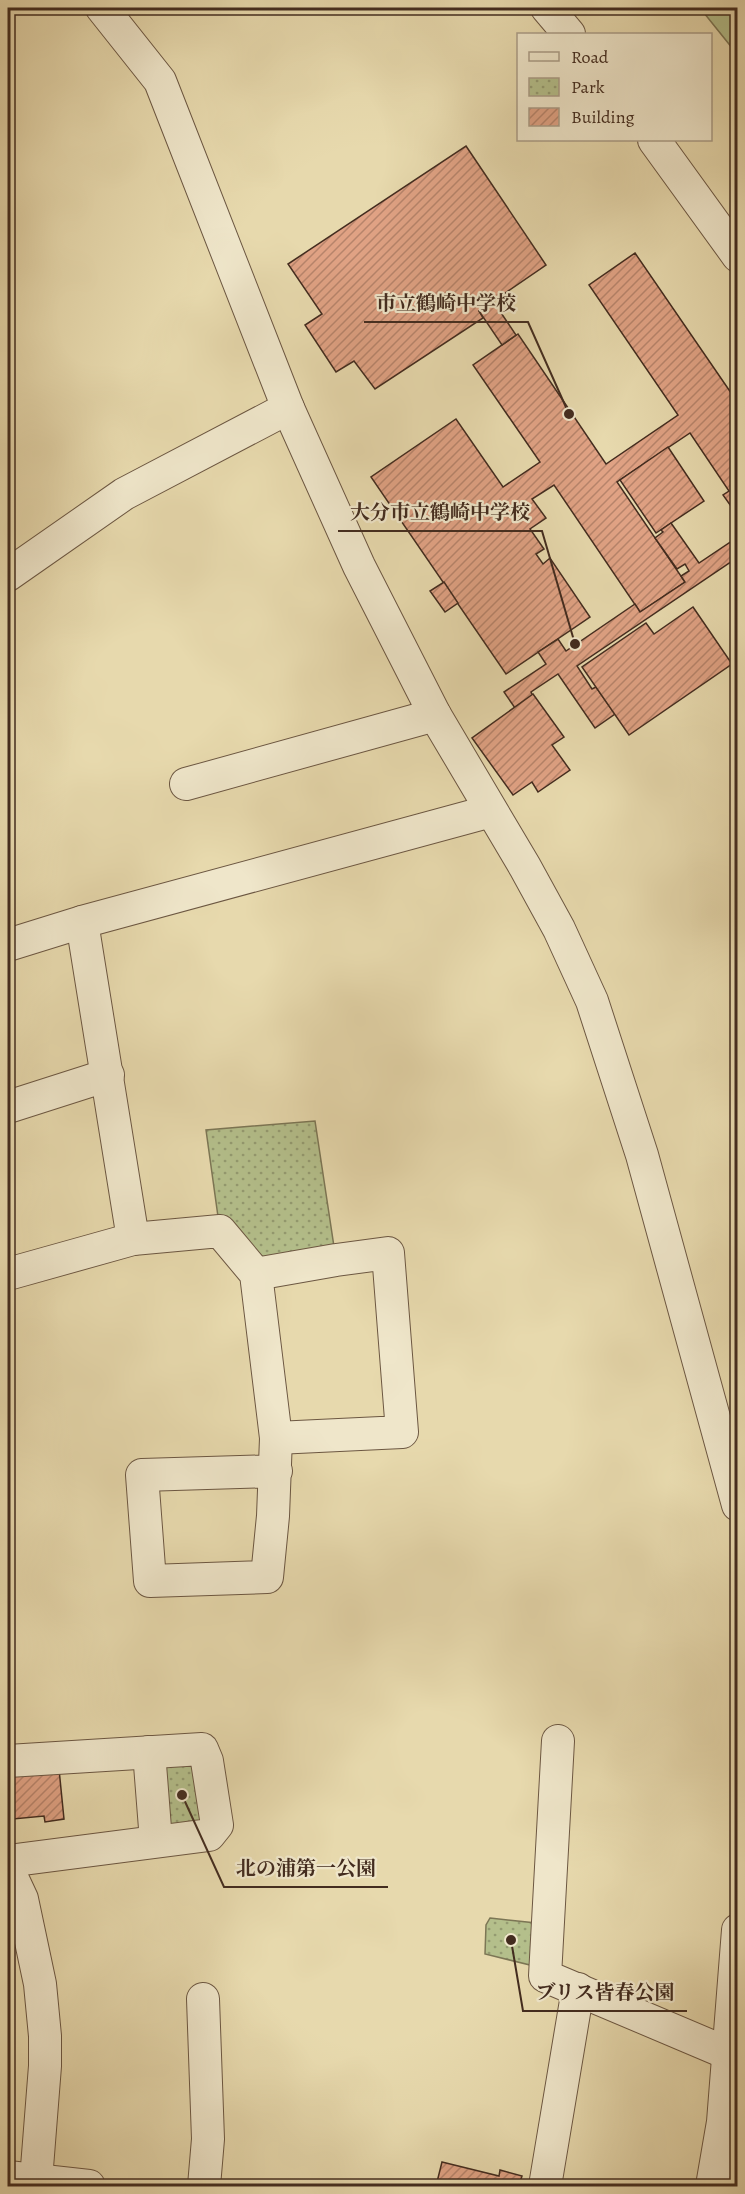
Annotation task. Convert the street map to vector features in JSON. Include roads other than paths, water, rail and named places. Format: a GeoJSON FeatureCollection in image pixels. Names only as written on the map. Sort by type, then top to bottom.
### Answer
{"type":"FeatureCollection","features":[{"type":"Feature","properties":{"kind":"street"},"geometry":{"type":"LineString","coordinates":[[102,8],[160,81],[288,408],[359,566],[435,716],[559,929],[592,1001],[642,1155],[738,1505]]}},
{"type":"Feature","properties":{"kind":"street"},"geometry":{"type":"LineString","coordinates":[[547,8],[568,33]]}},
{"type":"Feature","properties":{"kind":"street"},"geometry":{"type":"LineString","coordinates":[[655,141],[738,256]]}},
{"type":"Feature","properties":{"kind":"street"},"geometry":{"type":"LineString","coordinates":[[8,575],[124,494],[288,408]]}},
{"type":"Feature","properties":{"kind":"street"},"geometry":{"type":"LineString","coordinates":[[186,784],[435,716]]}},
{"type":"Feature","properties":{"kind":"street"},"geometry":{"type":"LineString","coordinates":[[8,945],[82,922],[491,810]]}},
{"type":"Feature","properties":{"kind":"street"},"geometry":{"type":"LineString","coordinates":[[82,922],[133,1239]]}},
{"type":"Feature","properties":{"kind":"street"},"geometry":{"type":"LineString","coordinates":[[8,1107],[108,1075]]}},
{"type":"Feature","properties":{"kind":"street"},"geometry":{"type":"LineString","coordinates":[[8,1274],[133,1239],[220,1231],[256,1274],[276,1438],[276,1471],[267,1577],[150,1581],[142,1475],[276,1471]]}},
{"type":"Feature","properties":{"kind":"street"},"geometry":{"type":"LineString","coordinates":[[256,1274],[388,1253],[402,1432],[276,1438]]}},
{"type":"Feature","properties":{"kind":"street"},"geometry":{"type":"LineString","coordinates":[[558,1741],[545,1976],[726,2053]]}},
{"type":"Feature","properties":{"kind":"street"},"geometry":{"type":"LineString","coordinates":[[8,1761],[202,1749],[207,1761],[217,1825],[209,1835],[8,1861]]}},
{"type":"Feature","properties":{"kind":"street"},"geometry":{"type":"LineString","coordinates":[[149,1752],[156,1841]]}},
{"type":"Feature","properties":{"kind":"street"},"geometry":{"type":"LineString","coordinates":[[8,1869],[22,1899],[40,1984],[42,2005],[45,2066],[34,2181],[89,2187]]}},
{"type":"Feature","properties":{"kind":"street"},"geometry":{"type":"LineString","coordinates":[[712,2187],[723,2122],[726,2053],[738,1930]]}},
{"type":"Feature","properties":{"kind":"street"},"geometry":{"type":"LineString","coordinates":[[544,2187],[578,1989]]}},
{"type":"Feature","properties":{"kind":"street"},"geometry":{"type":"LineString","coordinates":[[203,1999],[208,2139],[204,2187]]}},
{"type":"Feature","properties":{"kind":"place","name":"市立鶴崎中学校"},"geometry":{"type":"Point","coordinates":[569,414]}},
{"type":"Feature","properties":{"kind":"place","name":"大分市立鶴崎中学校"},"geometry":{"type":"Point","coordinates":[575,644]}},
{"type":"Feature","properties":{"kind":"place","name":"北の浦第一公園"},"geometry":{"type":"Point","coordinates":[182,1795]}},
{"type":"Feature","properties":{"kind":"place","name":"ブリス皆春公園"},"geometry":{"type":"Point","coordinates":[511,1940]}}]}
